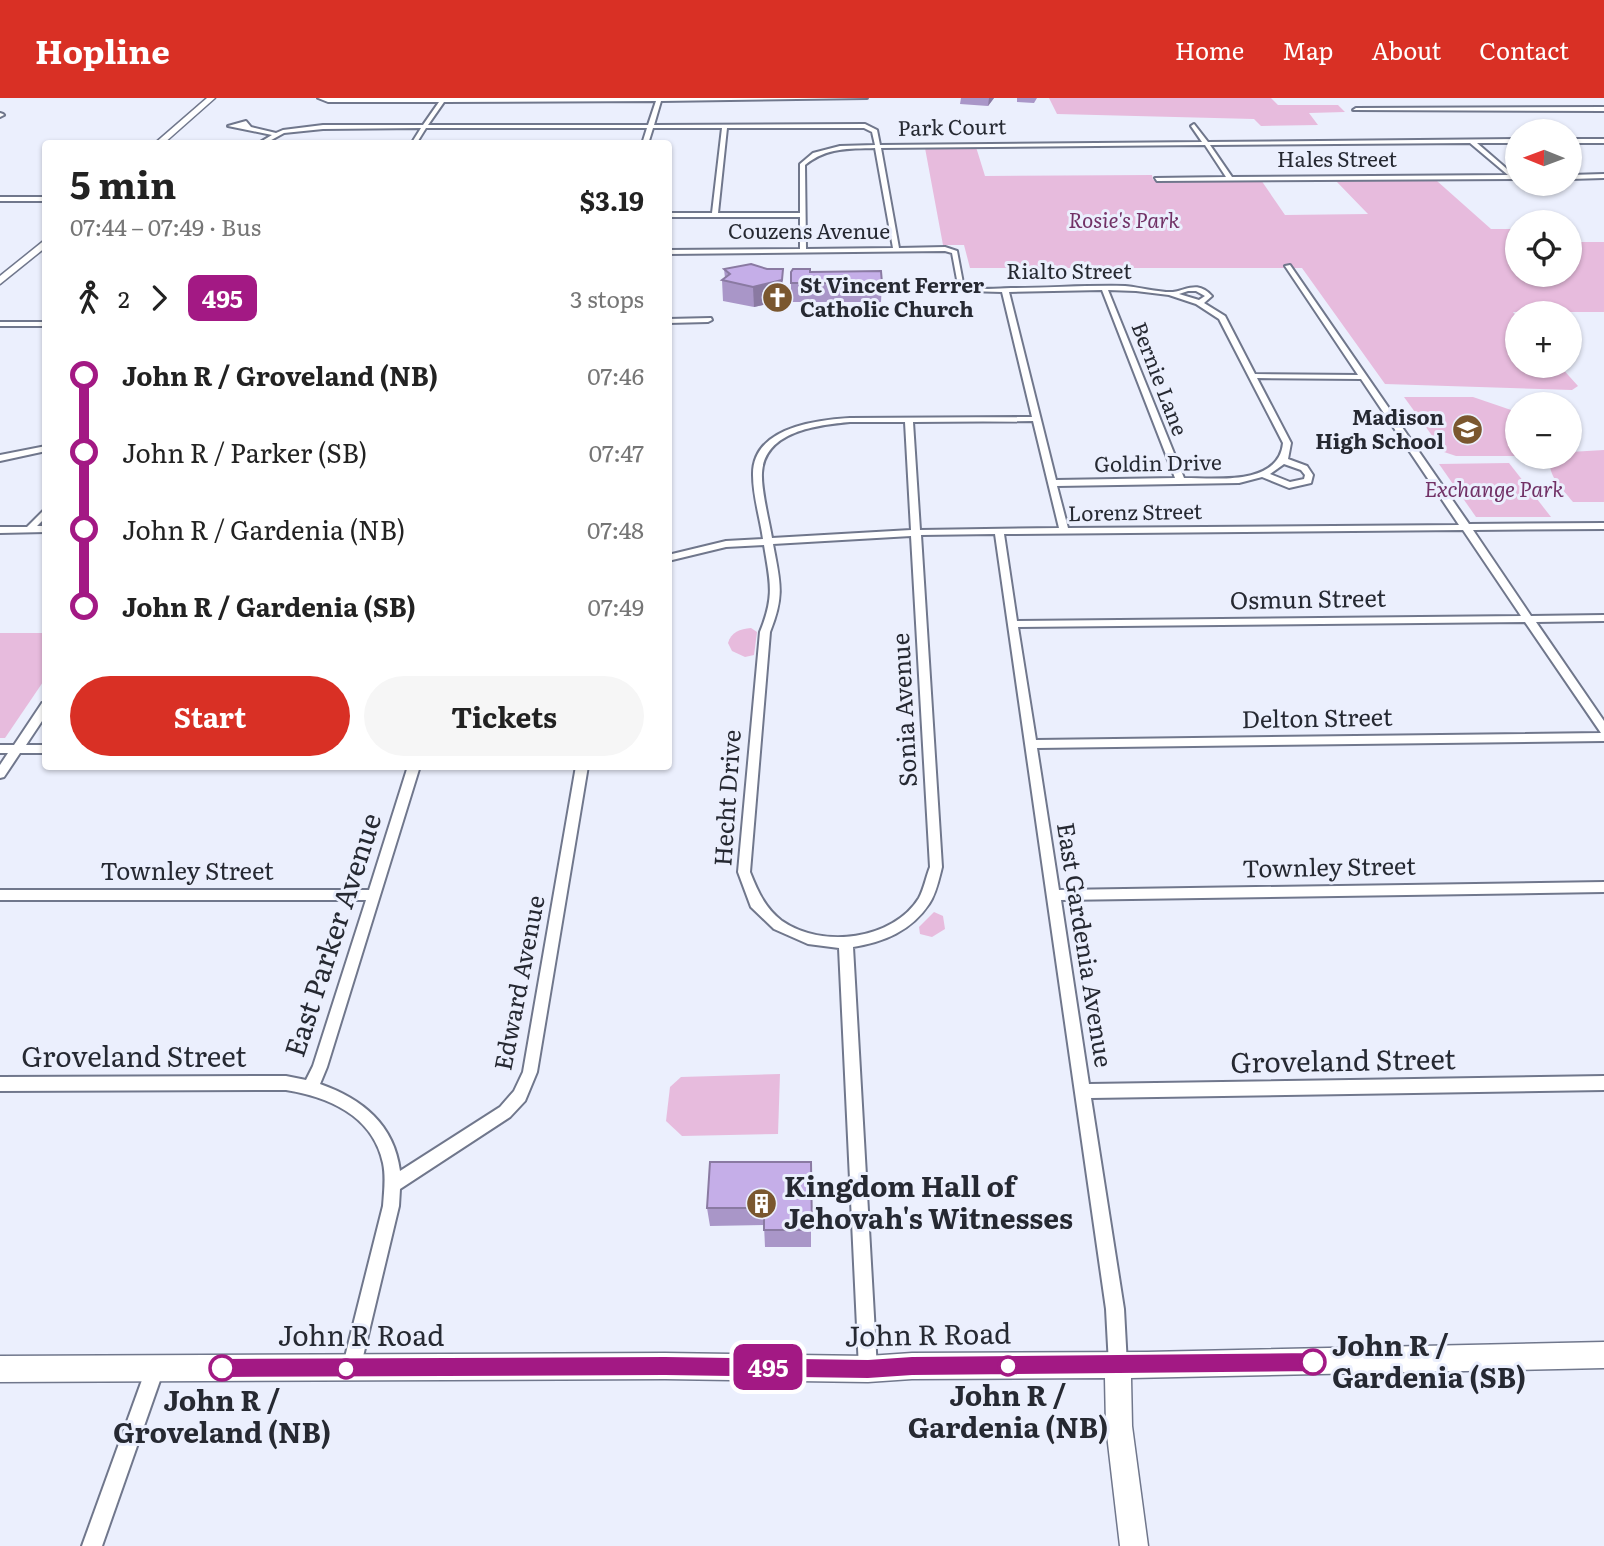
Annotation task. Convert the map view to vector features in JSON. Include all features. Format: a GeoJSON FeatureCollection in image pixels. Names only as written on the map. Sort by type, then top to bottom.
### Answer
{"type":"FeatureCollection","features":[{"type":"Feature","properties":{"kind":"main road"},"geometry":{"type":"LineString","coordinates":[[163,140],[211,98]]}},
{"type":"Feature","properties":{"kind":"main road"},"geometry":{"type":"LineString","coordinates":[[0,281],[5,272],[42,244]]}},
{"type":"Feature","properties":{"kind":"main road","name":"John R Road"},"geometry":{"type":"LineString","coordinates":[[0,1369],[665,1366],[868,1369],[912,1366],[1118,1365],[1604,1355]]}},
{"type":"Feature","properties":{"kind":"main road"},"geometry":{"type":"LineString","coordinates":[[1118,1365],[1119,1426],[1134,1546]]}},
{"type":"Feature","properties":{"kind":"street"},"geometry":{"type":"LineString","coordinates":[[320,99],[442,101],[866,98]]}},
{"type":"Feature","properties":{"kind":"street"},"geometry":{"type":"LineString","coordinates":[[646,140],[659,99]]}},
{"type":"Feature","properties":{"kind":"street"},"geometry":{"type":"LineString","coordinates":[[416,140],[442,101]]}},
{"type":"Feature","properties":{"kind":"street"},"geometry":{"type":"LineString","coordinates":[[1356,110],[1604,109]]}},
{"type":"Feature","properties":{"kind":"street"},"geometry":{"type":"LineString","coordinates":[[715,215],[725,125]]}},
{"type":"Feature","properties":{"kind":"street","name":"Park Court"},"geometry":{"type":"LineString","coordinates":[[266,140],[275,135],[315,127],[725,125],[865,126],[874,130],[877,145],[1505,141]]}},
{"type":"Feature","properties":{"kind":"street"},"geometry":{"type":"LineString","coordinates":[[1195,126],[1230,178]]}},
{"type":"Feature","properties":{"kind":"street","name":"Park Court"},"geometry":{"type":"LineString","coordinates":[[249,128],[275,135]]}},
{"type":"Feature","properties":{"kind":"street"},"geometry":{"type":"LineString","coordinates":[[1471,141],[1505,169]]}},
{"type":"Feature","properties":{"kind":"street"},"geometry":{"type":"LineString","coordinates":[[1582,141],[1604,141]]}},
{"type":"Feature","properties":{"kind":"street"},"geometry":{"type":"LineString","coordinates":[[803,250],[801,168],[807,159],[836,148],[877,145],[896,249]]}},
{"type":"Feature","properties":{"kind":"street"},"geometry":{"type":"LineString","coordinates":[[1582,177],[1604,176]]}},
{"type":"Feature","properties":{"kind":"street","name":"Hales Street"},"geometry":{"type":"LineString","coordinates":[[1157,178],[1505,177]]}},
{"type":"Feature","properties":{"kind":"street"},"geometry":{"type":"LineString","coordinates":[[0,200],[42,199]]}},
{"type":"Feature","properties":{"kind":"street"},"geometry":{"type":"LineString","coordinates":[[672,215],[802,215]]}},
{"type":"Feature","properties":{"kind":"street","name":"Couzens Avenue"},"geometry":{"type":"LineString","coordinates":[[672,252],[950,250],[956,254],[960,284],[963,288]]}},
{"type":"Feature","properties":{"kind":"street"},"geometry":{"type":"LineString","coordinates":[[1287,266],[1604,730]]}},
{"type":"Feature","properties":{"kind":"street","name":"Rialto Street"},"geometry":{"type":"LineString","coordinates":[[963,288],[1145,290],[1174,294],[1200,303],[1222,318],[1252,376]]}},
{"type":"Feature","properties":{"kind":"street","name":"Bernie Lane"},"geometry":{"type":"LineString","coordinates":[[1105,289],[1181,482]]}},
{"type":"Feature","properties":{"kind":"street","name":"Rialto Street"},"geometry":{"type":"LineString","coordinates":[[1174,294],[1185,289],[1205,291],[1209,298],[1200,303]]}},
{"type":"Feature","properties":{"kind":"street"},"geometry":{"type":"LineString","coordinates":[[1005,290],[1064,531]]}},
{"type":"Feature","properties":{"kind":"street"},"geometry":{"type":"LineString","coordinates":[[672,321],[708,320]]}},
{"type":"Feature","properties":{"kind":"street"},"geometry":{"type":"LineString","coordinates":[[0,324],[42,324]]}},
{"type":"Feature","properties":{"kind":"street"},"geometry":{"type":"LineString","coordinates":[[1283,460],[1287,450],[1284,433],[1252,376],[1363,377]]}},
{"type":"Feature","properties":{"kind":"street","name":"Hecht Drive"},"geometry":{"type":"LineString","coordinates":[[846,944],[805,937],[782,928],[750,897],[746,884],[744,861],[765,632],[776,600],[757,466],[764,451],[773,442],[800,428],[824,422],[1037,419]]}},
{"type":"Feature","properties":{"kind":"street","name":"Sonia Avenue"},"geometry":{"type":"LineString","coordinates":[[846,944],[870,940],[897,930],[921,909],[934,882],[935,854],[909,420]]}},
{"type":"Feature","properties":{"kind":"street"},"geometry":{"type":"LineString","coordinates":[[0,458],[42,449]]}},
{"type":"Feature","properties":{"kind":"street","name":"Goldin Drive"},"geometry":{"type":"LineString","coordinates":[[1052,483],[1238,480],[1263,474],[1283,460],[1304,468],[1309,475],[1308,481],[1289,485],[1263,474]]}},
{"type":"Feature","properties":{"kind":"street"},"geometry":{"type":"LineString","coordinates":[[30,529],[42,516]]}},
{"type":"Feature","properties":{"kind":"street","name":"Lorenz Street"},"geometry":{"type":"LineString","coordinates":[[672,557],[726,544],[916,533],[1604,526]]}},
{"type":"Feature","properties":{"kind":"street"},"geometry":{"type":"LineString","coordinates":[[0,530],[42,529]]}},
{"type":"Feature","properties":{"kind":"street","name":"East Gardenia Avenue"},"geometry":{"type":"LineString","coordinates":[[999,531],[1115,1309],[1118,1365]]}},
{"type":"Feature","properties":{"kind":"street","name":"Osmun Street"},"geometry":{"type":"LineString","coordinates":[[1013,624],[1604,618]]}},
{"type":"Feature","properties":{"kind":"street"},"geometry":{"type":"LineString","coordinates":[[0,774],[42,712]]}},
{"type":"Feature","properties":{"kind":"street","name":"Delton Street"},"geometry":{"type":"LineString","coordinates":[[1031,744],[1604,737]]}},
{"type":"Feature","properties":{"kind":"street"},"geometry":{"type":"LineString","coordinates":[[0,749],[42,749]]}},
{"type":"Feature","properties":{"kind":"street","name":"East Parker Avenue"},"geometry":{"type":"LineString","coordinates":[[351,1368],[391,1206],[392,1163],[385,1142],[372,1123],[356,1107],[338,1096],[311,1086],[320,1067],[413,770]]}},
{"type":"Feature","properties":{"kind":"street","name":"Edward Avenue"},"geometry":{"type":"LineString","coordinates":[[393,1185],[505,1112],[520,1096],[530,1072],[581,770]]}},
{"type":"Feature","properties":{"kind":"street","name":"Townley Street"},"geometry":{"type":"LineString","coordinates":[[1054,895],[1604,887]]}},
{"type":"Feature","properties":{"kind":"street","name":"Townley Street"},"geometry":{"type":"LineString","coordinates":[[0,895],[374,895]]}},
{"type":"Feature","properties":{"kind":"street"},"geometry":{"type":"LineString","coordinates":[[846,944],[868,1369]]}},
{"type":"Feature","properties":{"kind":"street","name":"Groveland Street"},"geometry":{"type":"LineString","coordinates":[[0,1084],[286,1083],[311,1086]]}},
{"type":"Feature","properties":{"kind":"street","name":"Groveland Street"},"geometry":{"type":"LineString","coordinates":[[1083,1091],[1604,1083]]}},
{"type":"Feature","properties":{"kind":"street"},"geometry":{"type":"LineString","coordinates":[[92,1546],[155,1368]]}},
{"type":"Feature","properties":{"kind":"green space"},"geometry":{"type":"Polygon","coordinates":[[[1049,98],[1271,98],[1278,105],[1338,105],[1345,112],[1309,113],[1318,125],[1261,126],[1254,119],[1057,114],[1049,98]]]}},
{"type":"Feature","properties":{"kind":"green space","name":"Rosie's Park"},"geometry":{"type":"Polygon","coordinates":[[[976,147],[985,176],[1152,175],[1153,180],[1261,180],[1285,215],[1368,214],[1336,181],[1437,181],[1491,229],[1505,229],[1505,287],[1582,287],[1582,242],[1604,242],[1604,312],[1582,312],[1582,301],[1505,301],[1505,378],[1571,378],[1578,386],[1572,390],[1385,384],[1302,268],[970,268],[964,245],[943,245],[925,148],[976,147]]]}},
{"type":"Feature","properties":{"kind":"green space"},"geometry":{"type":"Polygon","coordinates":[[[1404,397],[1473,397],[1505,408],[1505,456],[1456,456],[1444,452],[1404,397]]]}},
{"type":"Feature","properties":{"kind":"green space"},"geometry":{"type":"Polygon","coordinates":[[[1604,450],[1604,502],[1573,502],[1553,476],[1551,469],[1582,469],[1582,451],[1604,450]]]}},
{"type":"Feature","properties":{"kind":"green space","name":"Exchange Park"},"geometry":{"type":"Polygon","coordinates":[[[1505,463],[1505,469],[1514,469],[1551,517],[1476,517],[1439,464],[1505,463]]]}},
{"type":"Feature","properties":{"kind":"green space"},"geometry":{"type":"Polygon","coordinates":[[[751,628],[757,632],[754,655],[745,657],[732,651],[728,643],[731,636],[740,630],[751,628]]]}},
{"type":"Feature","properties":{"kind":"green space"},"geometry":{"type":"Polygon","coordinates":[[[0,633],[42,633],[42,683],[5,738],[0,738],[0,633]]]}},
{"type":"Feature","properties":{"kind":"green space"},"geometry":{"type":"Polygon","coordinates":[[[934,912],[943,916],[945,929],[932,937],[920,934],[919,927],[934,912]]]}},
{"type":"Feature","properties":{"kind":"green space"},"geometry":{"type":"Polygon","coordinates":[[[780,1074],[778,1134],[682,1136],[666,1121],[670,1087],[681,1077],[780,1074]]]}},
{"type":"Feature","properties":{"kind":"building"},"geometry":{"type":"Polygon","coordinates":[[[751,264],[767,269],[783,269],[782,280],[753,287],[722,280],[730,274],[724,269],[751,264]]]}},
{"type":"Feature","properties":{"kind":"building"},"geometry":{"type":"Polygon","coordinates":[[[793,269],[810,269],[810,272],[881,271],[882,283],[791,283],[793,269]]]}},
{"type":"Feature","properties":{"kind":"building","name":"Kingdom Hall of Jehovah's Witnesses"},"geometry":{"type":"Polygon","coordinates":[[[710,1162],[811,1162],[812,1230],[764,1230],[764,1208],[707,1208],[710,1162]]]}},
{"type":"Feature","properties":{"kind":"bus line","name":"495"},"geometry":{"type":"LineString","coordinates":[[222,1368],[665,1366],[868,1369],[912,1366],[1313,1362]]}},
{"type":"Feature","properties":{"kind":"place","name":"St Vincent Ferrer Catholic Church"},"geometry":{"type":"Point","coordinates":[777,298]}},
{"type":"Feature","properties":{"kind":"place","name":"Madison High School"},"geometry":{"type":"Point","coordinates":[1467,430]}},
{"type":"Feature","properties":{"kind":"place","name":"Kingdom Hall of Jehovah's Witnesses"},"geometry":{"type":"Point","coordinates":[761,1203]}},
{"type":"Feature","properties":{"kind":"place","name":"John R / Gardenia (SB)"},"geometry":{"type":"Point","coordinates":[1313,1362]}},
{"type":"Feature","properties":{"kind":"place","name":"John R / Gardenia (NB)"},"geometry":{"type":"Point","coordinates":[1008,1366]}},
{"type":"Feature","properties":{"kind":"place","name":"John R / Groveland (NB)"},"geometry":{"type":"Point","coordinates":[222,1368]}}]}
